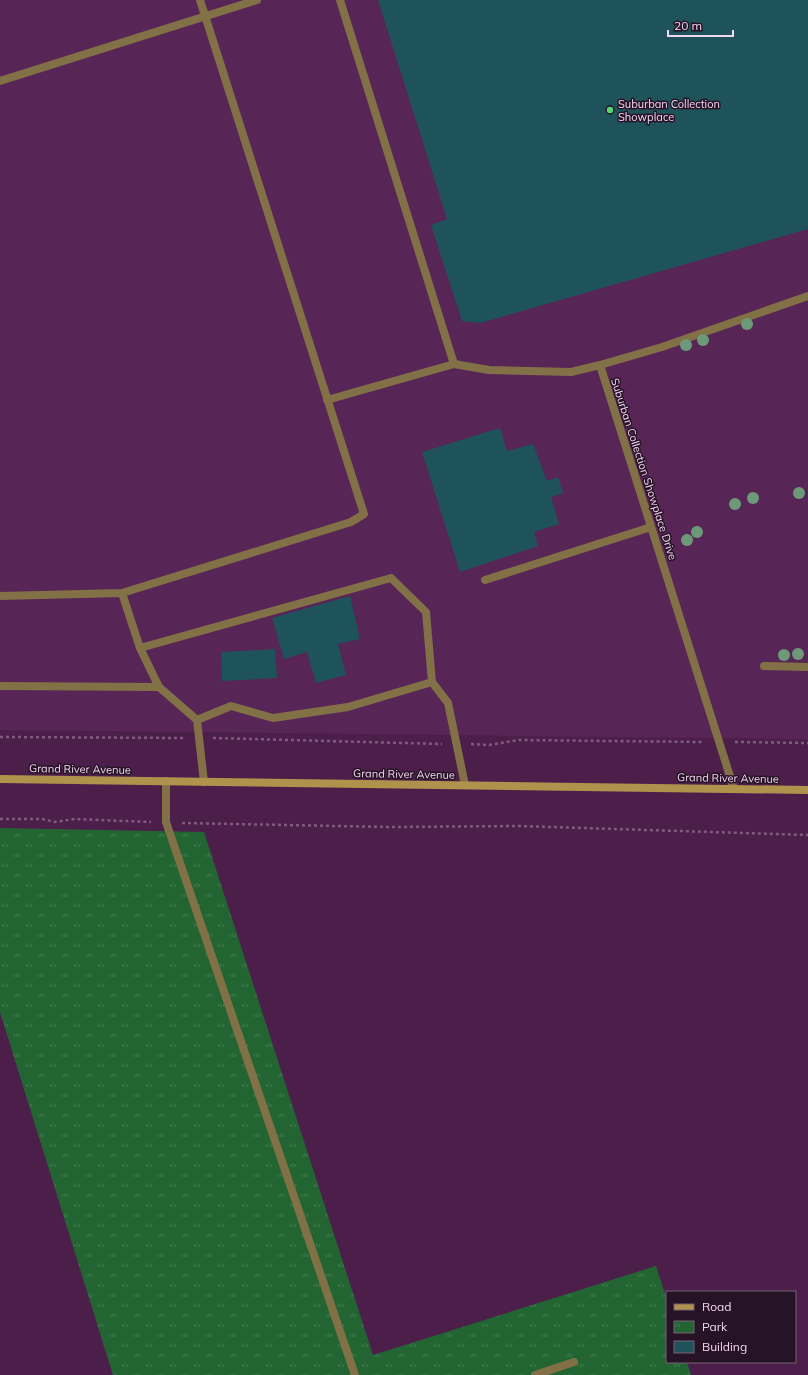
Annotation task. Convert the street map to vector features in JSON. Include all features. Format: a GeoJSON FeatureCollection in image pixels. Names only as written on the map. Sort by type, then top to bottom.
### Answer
{"type":"FeatureCollection","features":[{"type":"Feature","properties":{"kind":"main road","name":"Grand River Avenue"},"geometry":{"type":"LineString","coordinates":[[0,779],[808,790]]}},
{"type":"Feature","properties":{"kind":"lane"},"geometry":{"type":"LineString","coordinates":[[0,596],[122,593],[351,522],[364,514],[200,0]]}},
{"type":"Feature","properties":{"kind":"lane"},"geometry":{"type":"LineString","coordinates":[[0,81],[257,0]]}},
{"type":"Feature","properties":{"kind":"lane"},"geometry":{"type":"LineString","coordinates":[[340,0],[454,364]]}},
{"type":"Feature","properties":{"kind":"lane"},"geometry":{"type":"LineString","coordinates":[[328,400],[454,364],[489,370],[571,372],[662,347],[808,296]]}},
{"type":"Feature","properties":{"kind":"lane","name":"Suburban Collection Showplace Drive"},"geometry":{"type":"LineString","coordinates":[[600,365],[734,789]]}},
{"type":"Feature","properties":{"kind":"lane"},"geometry":{"type":"LineString","coordinates":[[485,580],[651,527]]}},
{"type":"Feature","properties":{"kind":"lane"},"geometry":{"type":"LineString","coordinates":[[140,648],[391,578],[426,612],[432,682],[448,703],[465,785]]}},
{"type":"Feature","properties":{"kind":"lane"},"geometry":{"type":"LineString","coordinates":[[122,593],[140,648],[158,687],[197,720],[204,782]]}},
{"type":"Feature","properties":{"kind":"lane"},"geometry":{"type":"LineString","coordinates":[[764,666],[808,667]]}},
{"type":"Feature","properties":{"kind":"lane"},"geometry":{"type":"LineString","coordinates":[[197,720],[231,706],[273,718],[348,707],[432,682]]}},
{"type":"Feature","properties":{"kind":"lane"},"geometry":{"type":"LineString","coordinates":[[0,686],[158,687]]}},
{"type":"Feature","properties":{"kind":"lane"},"geometry":{"type":"LineString","coordinates":[[166,781],[166,822],[355,1375]]}},
{"type":"Feature","properties":{"kind":"lane"},"geometry":{"type":"LineString","coordinates":[[535,1375],[574,1362]]}},
{"type":"Feature","properties":{"kind":"path"},"geometry":{"type":"LineString","coordinates":[[0,737],[199,738],[489,745],[518,740],[808,743]]}},
{"type":"Feature","properties":{"kind":"path"},"geometry":{"type":"LineString","coordinates":[[0,819],[42,819],[55,822],[74,819],[389,827],[519,826],[808,835]]}},
{"type":"Feature","properties":{"kind":"shaded area"},"geometry":{"type":"Polygon","coordinates":[[[0,0],[808,0],[808,739],[0,730],[0,0]]]}},
{"type":"Feature","properties":{"kind":"green space"},"geometry":{"type":"Polygon","coordinates":[[[0,828],[204,832],[373,1355],[656,1266],[666,1297],[666,1363],[687,1363],[691,1375],[113,1375],[0,1012],[0,828]]]}},
{"type":"Feature","properties":{"kind":"building","name":"Suburban Collection Showplace"},"geometry":{"type":"Polygon","coordinates":[[[378,0],[808,0],[808,229],[480,323],[462,321],[431,225],[447,219],[378,0]]]}},
{"type":"Feature","properties":{"kind":"building"},"geometry":{"type":"Polygon","coordinates":[[[500,428],[507,451],[533,444],[547,481],[558,477],[563,493],[551,497],[559,524],[534,532],[538,546],[460,572],[422,452],[500,428]]]}},
{"type":"Feature","properties":{"kind":"building"},"geometry":{"type":"Polygon","coordinates":[[[350,596],[360,639],[338,644],[346,675],[316,683],[307,652],[284,659],[272,618],[350,596]]]}},
{"type":"Feature","properties":{"kind":"building"},"geometry":{"type":"Polygon","coordinates":[[[275,649],[277,678],[222,681],[221,652],[275,649]]]}},
{"type":"Feature","properties":{"kind":"place","name":"Suburban Collection Showplace"},"geometry":{"type":"Point","coordinates":[610,110]}}]}
